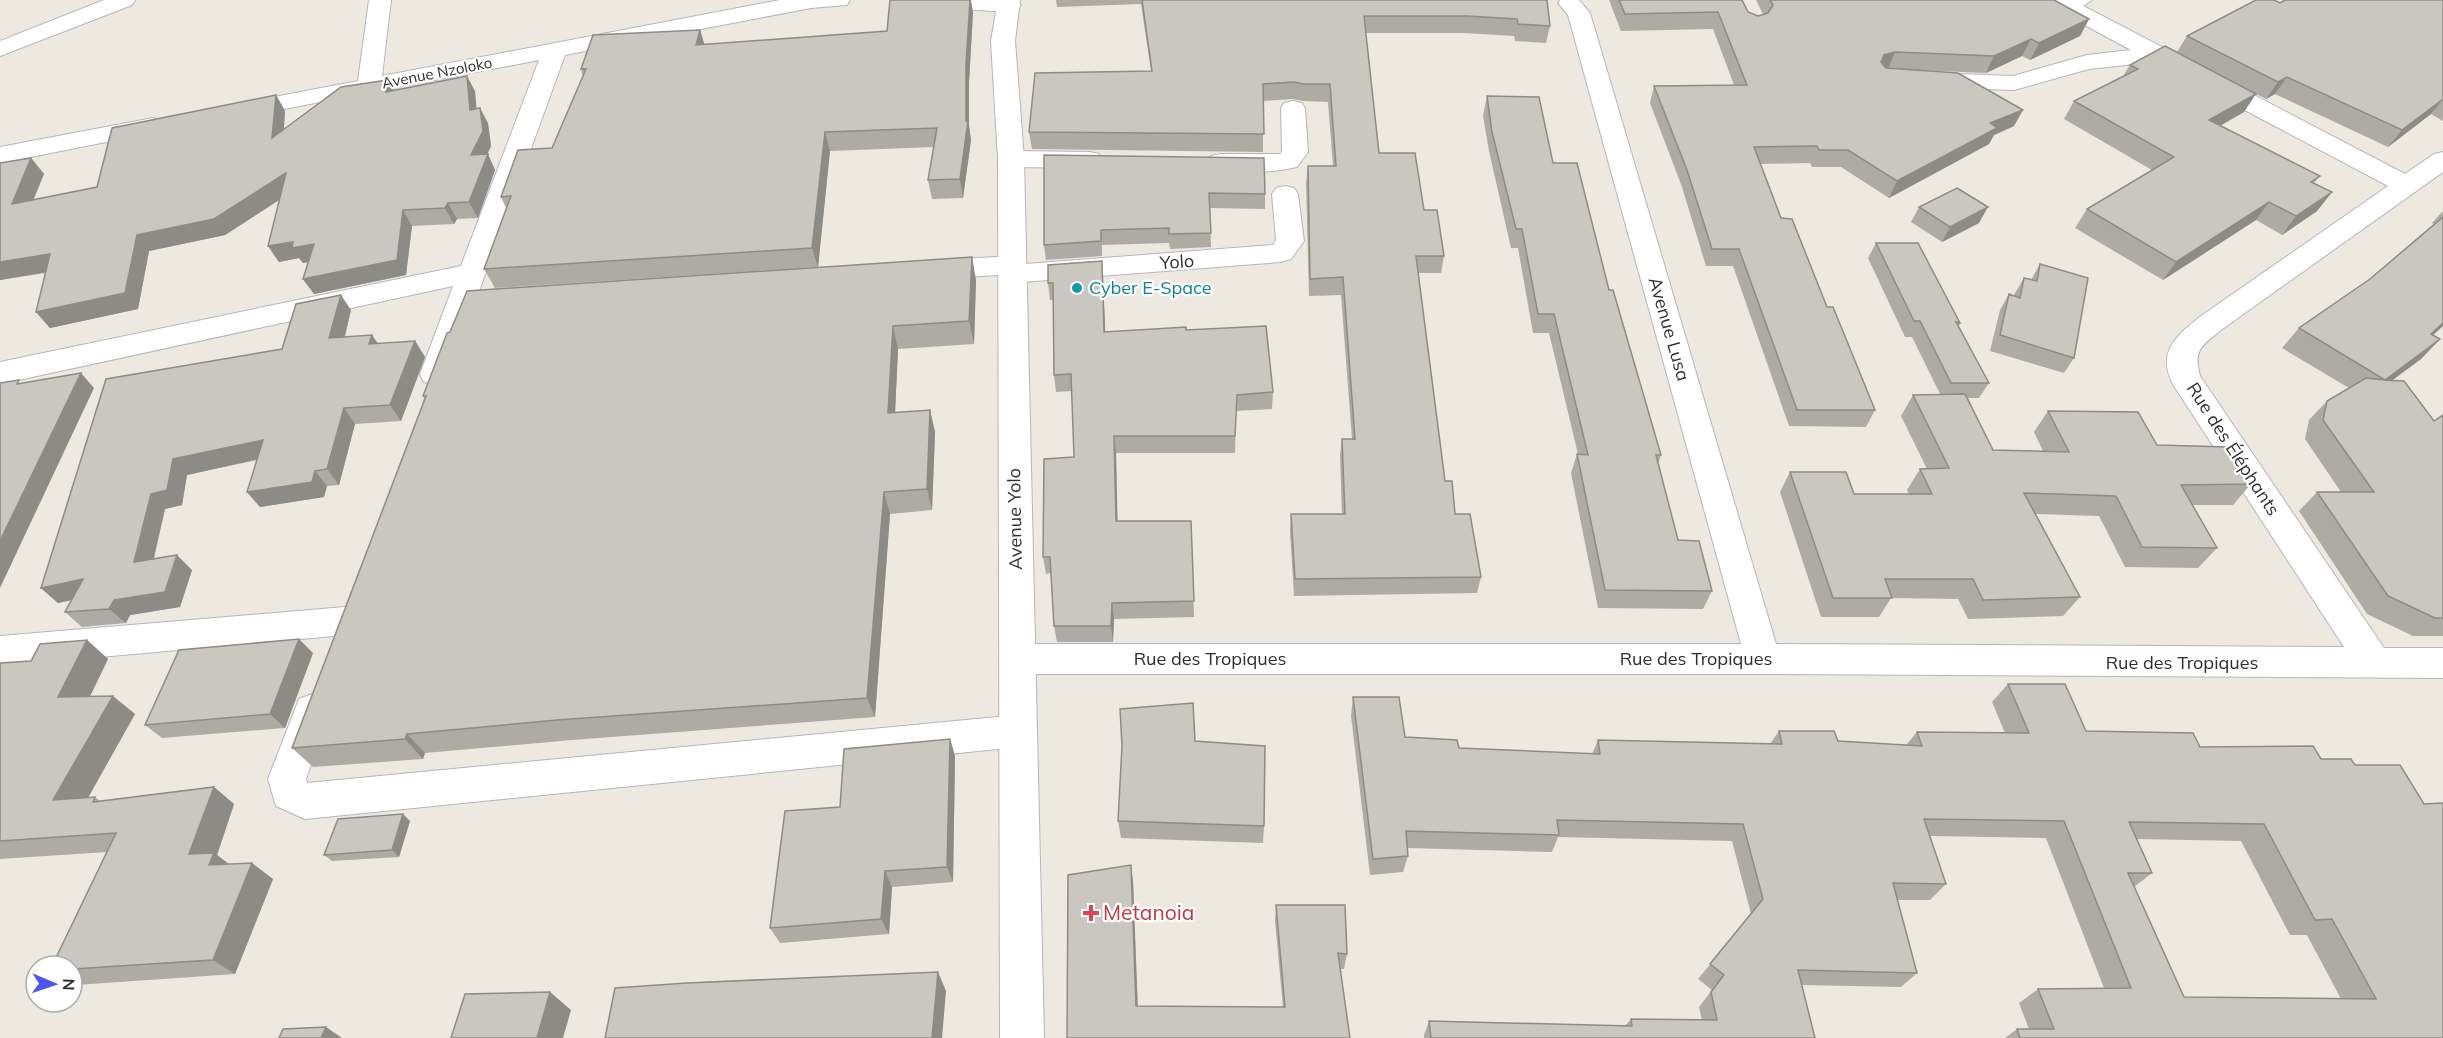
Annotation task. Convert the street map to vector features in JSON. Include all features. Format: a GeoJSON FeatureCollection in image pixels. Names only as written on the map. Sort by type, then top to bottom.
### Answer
{"type":"FeatureCollection","features":[{"type":"Feature","properties":{"kind":"street"},"geometry":{"type":"LineString","coordinates":[[0,49],[124,0]]}},
{"type":"Feature","properties":{"kind":"street"},"geometry":{"type":"LineString","coordinates":[[369,86],[380,0]]}},
{"type":"Feature","properties":{"kind":"street","name":"Avenue Nzoloko"},"geometry":{"type":"LineString","coordinates":[[219,114],[811,1],[839,0]]}},
{"type":"Feature","properties":{"kind":"street"},"geometry":{"type":"LineString","coordinates":[[926,0],[1010,2]]}},
{"type":"Feature","properties":{"kind":"street","name":"Avenue Yolo"},"geometry":{"type":"LineString","coordinates":[[1010,2],[1003,41],[1011,159],[1022,1038]]}},
{"type":"Feature","properties":{"kind":"street"},"geometry":{"type":"LineString","coordinates":[[2070,2],[2158,54],[2405,185]]}},
{"type":"Feature","properties":{"kind":"street","name":"Avenue Lusa"},"geometry":{"type":"LineString","coordinates":[[1569,3],[1580,13],[1763,659]]}},
{"type":"Feature","properties":{"kind":"street"},"geometry":{"type":"LineString","coordinates":[[425,401],[555,50]]}},
{"type":"Feature","properties":{"kind":"street"},"geometry":{"type":"LineString","coordinates":[[1911,79],[2014,83],[2087,62],[2158,54]]}},
{"type":"Feature","properties":{"kind":"street"},"geometry":{"type":"LineString","coordinates":[[1202,162],[1273,163],[1288,161],[1295,152],[1293,108]]}},
{"type":"Feature","properties":{"kind":"street"},"geometry":{"type":"LineString","coordinates":[[0,155],[173,123]]}},
{"type":"Feature","properties":{"kind":"street"},"geometry":{"type":"LineString","coordinates":[[1011,159],[1118,161]]}},
{"type":"Feature","properties":{"kind":"street","name":"Rue des Éléphants"},"geometry":{"type":"LineString","coordinates":[[2375,664],[2185,378],[2180,360],[2184,347],[2211,323],[2443,160]]}},
{"type":"Feature","properties":{"kind":"street","name":"Yolo"},"geometry":{"type":"LineString","coordinates":[[905,272],[1012,269],[1281,253],[1290,241],[1285,194]]}},
{"type":"Feature","properties":{"kind":"street"},"geometry":{"type":"LineString","coordinates":[[0,373],[472,273]]}},
{"type":"Feature","properties":{"kind":"street"},"geometry":{"type":"LineString","coordinates":[[461,302],[492,300]]}},
{"type":"Feature","properties":{"kind":"street"},"geometry":{"type":"LineString","coordinates":[[0,651],[338,640],[287,779],[290,794],[304,801],[1018,731]]}},
{"type":"Feature","properties":{"kind":"street","name":"Rue des Tropiques"},"geometry":{"type":"LineString","coordinates":[[1017,659],[1763,659],[2443,663]]}},
{"type":"Feature","properties":{"kind":"building"},"geometry":{"type":"Polygon","coordinates":[[[890,0],[970,0],[966,64],[966,121],[968,121],[960,179],[928,180],[937,128],[825,132],[812,248],[484,269],[511,196],[501,197],[518,150],[552,148],[586,69],[581,69],[593,35],[700,30],[696,45],[887,31],[890,0]]]}},
{"type":"Feature","properties":{"kind":"building"},"geometry":{"type":"Polygon","coordinates":[[[1142,0],[1547,0],[1550,26],[1518,24],[1517,19],[1467,16],[1364,16],[1379,153],[1415,153],[1424,210],[1437,210],[1444,256],[1416,256],[1445,481],[1452,481],[1455,514],[1470,514],[1481,577],[1295,579],[1291,514],[1345,514],[1342,439],[1355,439],[1343,277],[1310,279],[1308,166],[1336,166],[1330,84],[1294,82],[1263,84],[1264,134],[1029,132],[1035,73],[1152,71],[1142,0]]]}},
{"type":"Feature","properties":{"kind":"building"},"geometry":{"type":"Polygon","coordinates":[[[1619,0],[1742,0],[1748,12],[1758,16],[1768,13],[1773,5],[1770,0],[2054,0],[2089,19],[2039,43],[2031,39],[1994,56],[1895,52],[1884,55],[1881,62],[1886,68],[1958,73],[2023,110],[1990,123],[1997,128],[1897,181],[1848,150],[1819,150],[1817,146],[1754,147],[1781,218],[1792,219],[1827,307],[1833,307],[1875,410],[1797,410],[1739,249],[1712,249],[1687,170],[1654,86],[1747,85],[1718,12],[1625,14],[1619,0]]]}},
{"type":"Feature","properties":{"kind":"building"},"geometry":{"type":"Polygon","coordinates":[[[2256,0],[2274,0],[2280,3],[2285,0],[2443,0],[2443,99],[2402,130],[2287,77],[2278,82],[2187,36],[2256,0]]]}},
{"type":"Feature","properties":{"kind":"building"},"geometry":{"type":"Polygon","coordinates":[[[2165,46],[2256,94],[2209,120],[2320,176],[2311,182],[2332,192],[2296,216],[2269,202],[2176,262],[2087,209],[2174,157],[2074,101],[2138,69],[2130,65],[2165,46]]]}},
{"type":"Feature","properties":{"kind":"building"},"geometry":{"type":"Polygon","coordinates":[[[467,76],[470,110],[480,108],[483,131],[471,155],[488,154],[469,202],[448,203],[445,208],[403,210],[397,260],[303,279],[314,244],[292,248],[293,242],[268,246],[286,173],[214,219],[137,235],[125,293],[36,312],[50,254],[0,262],[0,163],[31,158],[12,204],[97,187],[112,128],[276,95],[272,138],[341,87],[388,80],[386,92],[467,76]]]}},
{"type":"Feature","properties":{"kind":"building"},"geometry":{"type":"Polygon","coordinates":[[[1487,96],[1539,97],[1553,163],[1577,163],[1609,290],[1613,290],[1661,455],[1656,455],[1678,540],[1699,541],[1712,591],[1605,590],[1577,454],[1588,455],[1554,314],[1538,314],[1522,229],[1516,229],[1492,132],[1487,96]]]}},
{"type":"Feature","properties":{"kind":"building"},"geometry":{"type":"Polygon","coordinates":[[[1044,155],[1264,158],[1265,194],[1209,193],[1211,233],[1169,234],[1169,228],[1101,230],[1101,241],[1044,245],[1044,155]]]}},
{"type":"Feature","properties":{"kind":"building"},"geometry":{"type":"Polygon","coordinates":[[[1957,188],[1988,207],[1950,227],[1919,207],[1957,188]]]}},
{"type":"Feature","properties":{"kind":"building"},"geometry":{"type":"Polygon","coordinates":[[[2443,217],[2443,323],[2431,334],[2440,339],[2385,380],[2299,328],[2370,279],[2443,217]]]}},
{"type":"Feature","properties":{"kind":"building"},"geometry":{"type":"Polygon","coordinates":[[[1876,243],[1918,243],[1960,323],[1956,322],[1989,383],[1951,383],[1920,321],[1914,321],[1876,243]]]}},
{"type":"Feature","properties":{"kind":"building"},"geometry":{"type":"Polygon","coordinates":[[[972,257],[969,321],[893,326],[888,413],[930,410],[927,489],[884,492],[867,698],[557,720],[407,734],[405,739],[292,748],[426,396],[423,396],[447,333],[450,332],[467,291],[972,257]]]}},
{"type":"Feature","properties":{"kind":"building"},"geometry":{"type":"Polygon","coordinates":[[[1102,261],[1104,332],[1186,327],[1186,330],[1266,326],[1273,392],[1237,395],[1235,436],[1114,436],[1116,521],[1191,521],[1194,601],[1112,603],[1111,626],[1054,626],[1050,557],[1043,557],[1044,459],[1074,457],[1071,374],[1054,375],[1053,283],[1048,283],[1048,265],[1102,261]]]}},
{"type":"Feature","properties":{"kind":"building"},"geometry":{"type":"Polygon","coordinates":[[[2040,264],[2088,278],[2074,358],[2000,335],[2009,294],[2020,298],[2024,278],[2037,281],[2040,264]]]}},
{"type":"Feature","properties":{"kind":"building"},"geometry":{"type":"Polygon","coordinates":[[[341,295],[329,338],[372,335],[369,344],[415,341],[390,405],[344,408],[327,469],[315,471],[312,482],[247,492],[263,440],[173,459],[167,490],[151,494],[134,562],[177,555],[165,592],[114,600],[109,609],[65,612],[83,579],[41,588],[106,379],[282,349],[296,304],[341,295]]]}},
{"type":"Feature","properties":{"kind":"building"},"geometry":{"type":"Polygon","coordinates":[[[81,373],[0,541],[0,383],[19,380],[17,384],[81,373]]]}},
{"type":"Feature","properties":{"kind":"building"},"geometry":{"type":"Polygon","coordinates":[[[2366,378],[2404,381],[2434,421],[2443,415],[2443,618],[2435,618],[2388,596],[2317,492],[2374,492],[2323,420],[2327,401],[2366,378]]]}},
{"type":"Feature","properties":{"kind":"building"},"geometry":{"type":"Polygon","coordinates":[[[1965,394],[1993,450],[2069,452],[2048,411],[2138,412],[2157,445],[2229,447],[2251,484],[2181,485],[2217,548],[2142,547],[2116,496],[2024,493],[2080,597],[1983,600],[1973,579],[1885,579],[1892,598],[1833,598],[1790,472],[1846,472],[1854,494],[1932,494],[1920,469],[1949,468],[1913,395],[1965,394]]]}},
{"type":"Feature","properties":{"kind":"building"},"geometry":{"type":"Polygon","coordinates":[[[299,639],[270,714],[145,725],[179,650],[299,639]]]}},
{"type":"Feature","properties":{"kind":"building"},"geometry":{"type":"Polygon","coordinates":[[[87,640],[58,697],[113,696],[53,800],[95,797],[93,802],[214,787],[189,854],[214,853],[209,865],[252,863],[213,960],[84,968],[84,954],[58,954],[116,833],[0,841],[0,663],[31,661],[40,644],[87,640]]]}},
{"type":"Feature","properties":{"kind":"building"},"geometry":{"type":"Polygon","coordinates":[[[2008,684],[2065,684],[2086,731],[2193,733],[2200,747],[2313,746],[2321,759],[2351,759],[2355,765],[2400,765],[2424,804],[2443,803],[2443,1038],[2020,1038],[2017,1029],[2054,1029],[2038,989],[2131,988],[2064,821],[1924,819],[1946,884],[1893,883],[1917,973],[1798,970],[1815,1038],[1431,1038],[1429,1021],[1632,1026],[1631,1019],[1717,1020],[1711,992],[1724,975],[1710,964],[1763,899],[1743,824],[1557,820],[1559,835],[1406,831],[1408,856],[1373,859],[1353,697],[1399,697],[1405,737],[1457,740],[1459,748],[1600,754],[1598,740],[1782,744],[1779,731],[1834,731],[1838,741],[1922,746],[1917,732],[2029,733],[2008,684]],[[2129,822],[2152,873],[2128,873],[2184,997],[2376,999],[2332,919],[2315,920],[2264,824],[2129,822]]]}},
{"type":"Feature","properties":{"kind":"building"},"geometry":{"type":"Polygon","coordinates":[[[1193,703],[1195,741],[1265,746],[1264,826],[1118,821],[1122,746],[1120,709],[1193,703]]]}},
{"type":"Feature","properties":{"kind":"building"},"geometry":{"type":"Polygon","coordinates":[[[950,739],[947,867],[885,871],[881,919],[770,928],[785,811],[840,807],[844,749],[950,739]]]}},
{"type":"Feature","properties":{"kind":"building"},"geometry":{"type":"Polygon","coordinates":[[[403,814],[392,850],[324,855],[338,819],[403,814]]]}},
{"type":"Feature","properties":{"kind":"building"},"geometry":{"type":"Polygon","coordinates":[[[1131,865],[1136,1006],[1285,1007],[1276,905],[1345,905],[1347,954],[1338,953],[1350,1038],[1067,1038],[1068,875],[1131,865]]]}},
{"type":"Feature","properties":{"kind":"building"},"geometry":{"type":"Polygon","coordinates":[[[938,972],[932,1038],[605,1038],[615,988],[938,972]]]}},
{"type":"Feature","properties":{"kind":"building"},"geometry":{"type":"Polygon","coordinates":[[[550,992],[537,1038],[451,1038],[465,994],[550,992]]]}},
{"type":"Feature","properties":{"kind":"building"},"geometry":{"type":"Polygon","coordinates":[[[326,1027],[321,1038],[279,1038],[283,1029],[326,1027]]]}},
{"type":"Feature","properties":{"kind":"place","name":"Cyber E-Space"},"geometry":{"type":"Point","coordinates":[1077,288]}},
{"type":"Feature","properties":{"kind":"place","name":"Metanoia"},"geometry":{"type":"Point","coordinates":[1091,913]}}]}
